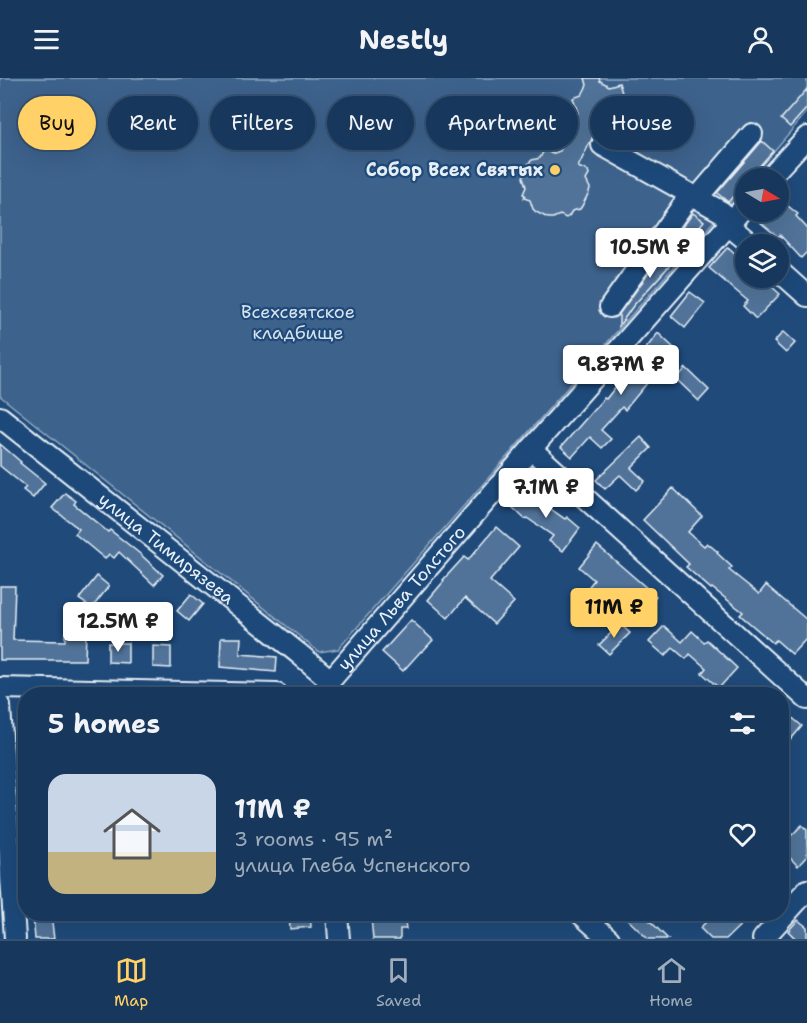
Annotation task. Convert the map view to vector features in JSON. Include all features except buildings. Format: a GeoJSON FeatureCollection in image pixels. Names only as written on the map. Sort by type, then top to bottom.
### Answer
{"type":"FeatureCollection","features":[{"type":"Feature","properties":{"kind":"street"},"geometry":{"type":"LineString","coordinates":[[610,307],[693,197],[752,134]]}},
{"type":"Feature","properties":{"kind":"street"},"geometry":{"type":"LineString","coordinates":[[778,168],[807,137]]}},
{"type":"Feature","properties":{"kind":"street"},"geometry":{"type":"LineString","coordinates":[[611,150],[722,213],[740,234]]}},
{"type":"Feature","properties":{"kind":"street","name":"улица Льва Толстого"},"geometry":{"type":"LineString","coordinates":[[327,687],[735,217]]}},
{"type":"Feature","properties":{"kind":"street"},"geometry":{"type":"LineString","coordinates":[[789,280],[807,296]]}},
{"type":"Feature","properties":{"kind":"street","name":"улица Тимирязева"},"geometry":{"type":"LineString","coordinates":[[0,417],[322,672],[326,687]]}},
{"type":"Feature","properties":{"kind":"street"},"geometry":{"type":"LineString","coordinates":[[531,449],[807,699]]}},
{"type":"Feature","properties":{"kind":"street"},"geometry":{"type":"LineString","coordinates":[[0,688],[18,688]]}},
{"type":"Feature","properties":{"kind":"street"},"geometry":{"type":"LineString","coordinates":[[0,706],[15,939]]}},
{"type":"Feature","properties":{"kind":"street"},"geometry":{"type":"LineString","coordinates":[[789,910],[807,890]]}},
{"type":"Feature","properties":{"kind":"street"},"geometry":{"type":"LineString","coordinates":[[338,921],[339,939]]}},
{"type":"Feature","properties":{"kind":"street"},"geometry":{"type":"LineString","coordinates":[[588,921],[609,939]]}},
{"type":"Feature","properties":{"kind":"street"},"geometry":{"type":"LineString","coordinates":[[763,939],[779,921]]}},
{"type":"Feature","properties":{"kind":"green space","name":"Всехсвятское кладбище"},"geometry":{"type":"Polygon","coordinates":[[[0,78],[807,78],[807,112],[759,168],[735,168],[735,197],[338,649],[319,652],[0,396],[0,78]]]}},
{"type":"Feature","properties":{"kind":"place","name":"Собор Всех Святых"},"geometry":{"type":"Point","coordinates":[555,170]}}]}
